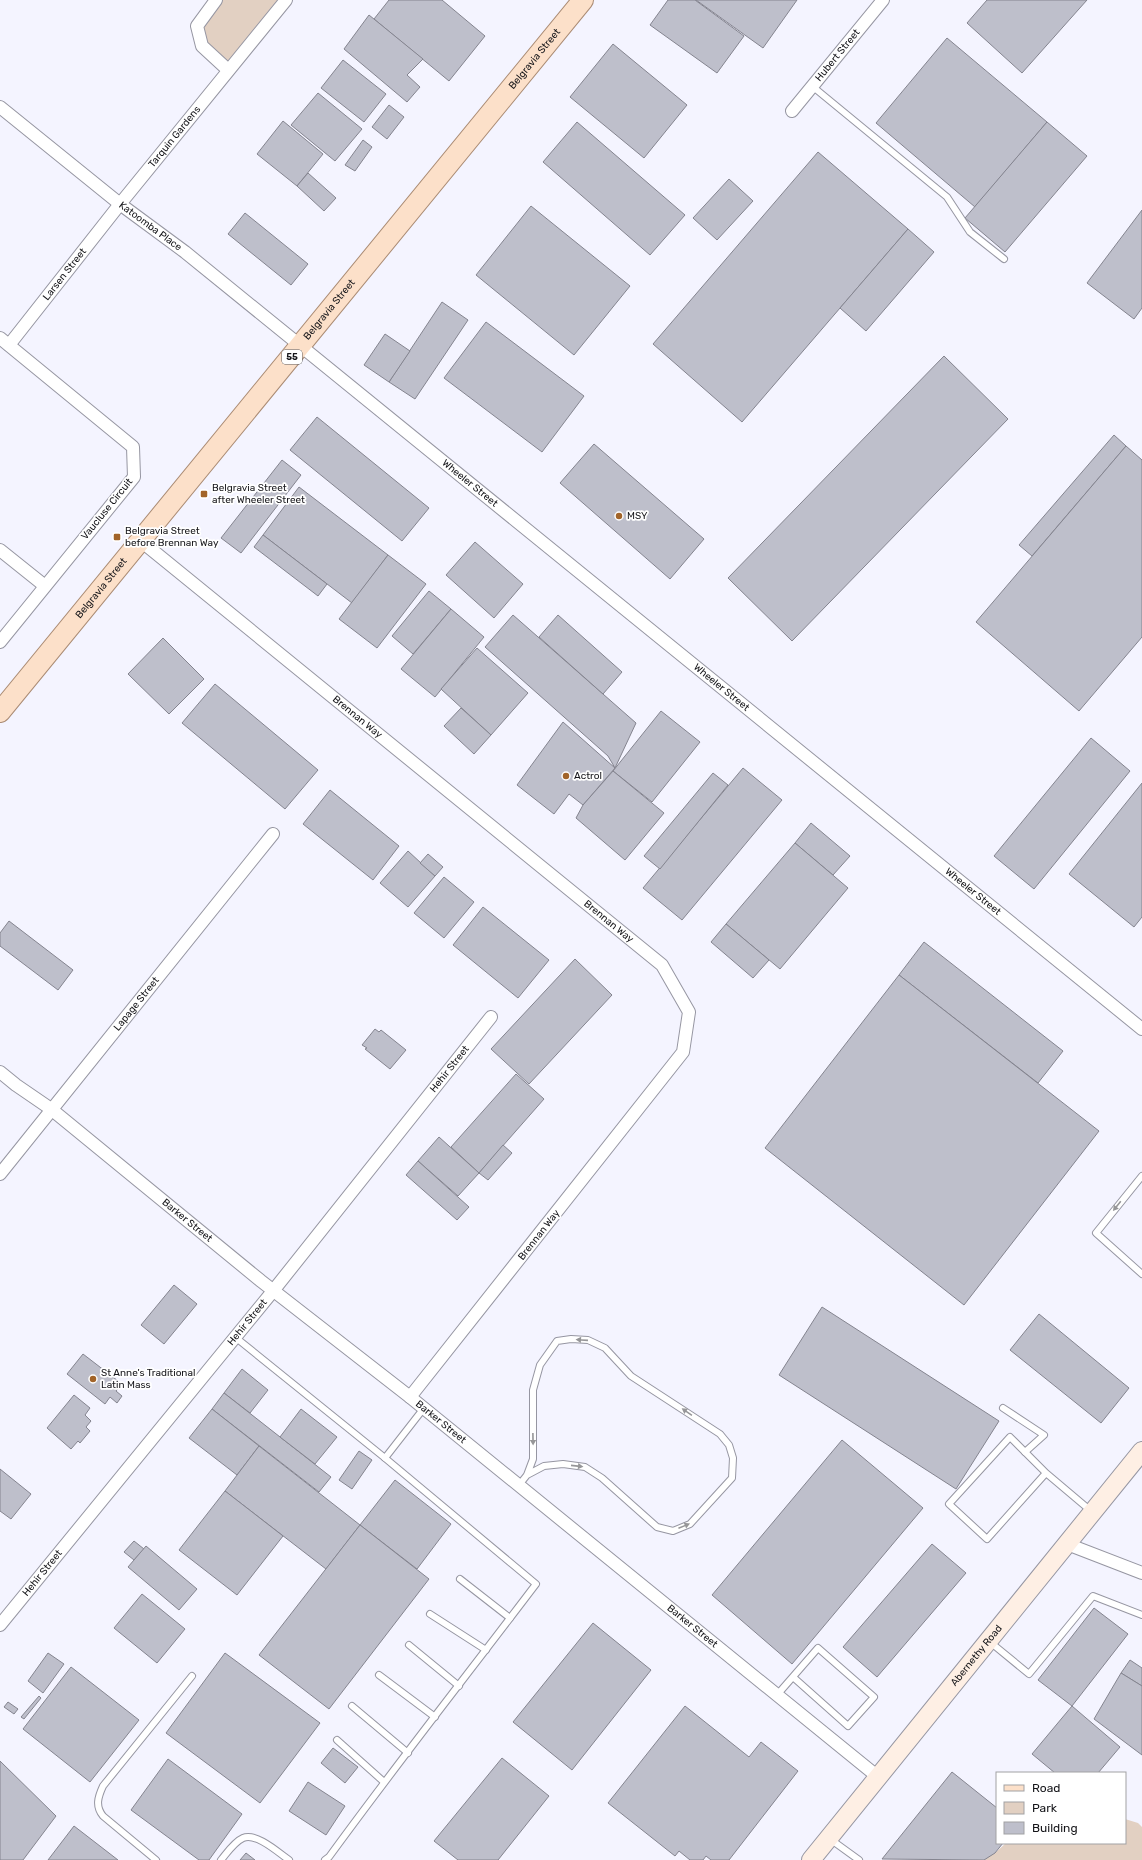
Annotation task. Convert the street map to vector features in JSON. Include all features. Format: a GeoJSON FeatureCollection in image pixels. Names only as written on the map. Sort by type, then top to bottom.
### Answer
{"type":"FeatureCollection","features":[{"type":"Feature","properties":{"kind":"main road","name":"Belgravia Street"},"geometry":{"type":"LineString","coordinates":[[0,712],[583,0]]}},
{"type":"Feature","properties":{"kind":"street"},"geometry":{"type":"LineString","coordinates":[[216,0],[197,26],[202,46],[228,70]]}},
{"type":"Feature","properties":{"kind":"street","name":"Tarquin Gardens"},"geometry":{"type":"LineString","coordinates":[[120,204],[286,0]]}},
{"type":"Feature","properties":{"kind":"street","name":"Hubert Street"},"geometry":{"type":"LineString","coordinates":[[792,111],[883,0]]}},
{"type":"Feature","properties":{"kind":"street","name":"Katoomba Place"},"geometry":{"type":"LineString","coordinates":[[0,106],[120,204],[185,252],[300,346]]}},
{"type":"Feature","properties":{"kind":"street","name":"Larsen Street"},"geometry":{"type":"LineString","coordinates":[[4,341],[120,204]]}},
{"type":"Feature","properties":{"kind":"street","name":"Vaucluse Circuit"},"geometry":{"type":"LineString","coordinates":[[0,642],[134,477],[133,447],[4,341]]}},
{"type":"Feature","properties":{"kind":"street","name":"Wheeler Street"},"geometry":{"type":"LineString","coordinates":[[300,346],[1142,1029]]}},
{"type":"Feature","properties":{"kind":"street","name":"Brennan Way"},"geometry":{"type":"LineString","coordinates":[[141,541],[662,965],[689,1012],[683,1052],[410,1397]]}},
{"type":"Feature","properties":{"kind":"street"},"geometry":{"type":"LineString","coordinates":[[0,550],[45,586]]}},
{"type":"Feature","properties":{"kind":"street","name":"Lapage Street"},"geometry":{"type":"LineString","coordinates":[[0,1174],[273,834]]}},
{"type":"Feature","properties":{"kind":"street","name":"Hehir Street"},"geometry":{"type":"LineString","coordinates":[[0,1625],[273,1290],[491,1017]]}},
{"type":"Feature","properties":{"kind":"street","name":"Barker Street"},"geometry":{"type":"LineString","coordinates":[[0,1072],[16,1086],[51,1109],[273,1290],[424,1408],[878,1777]]}},
{"type":"Feature","properties":{"kind":"street","name":"Abernethy Road"},"geometry":{"type":"LineString","coordinates":[[811,1860],[1142,1451]]}},
{"type":"Feature","properties":{"kind":"street"},"geometry":{"type":"LineString","coordinates":[[1067,1544],[1142,1573]]}},
{"type":"Feature","properties":{"kind":"lane"},"geometry":{"type":"LineString","coordinates":[[812,86],[947,197],[970,232],[1004,259]]}},
{"type":"Feature","properties":{"kind":"lane"},"geometry":{"type":"LineString","coordinates":[[1142,1176],[1096,1233],[1142,1274]]}},
{"type":"Feature","properties":{"kind":"lane"},"geometry":{"type":"LineString","coordinates":[[235,1337],[385,1458],[536,1584],[408,1753],[384,1782],[329,1857],[325,1860]]}},
{"type":"Feature","properties":{"kind":"lane"},"geometry":{"type":"LineString","coordinates":[[519,1486],[527,1475],[533,1459],[533,1390],[540,1365],[557,1341],[571,1339],[588,1340],[605,1348],[631,1376],[720,1434],[729,1444],[733,1458],[732,1478],[690,1524],[673,1531],[657,1526],[602,1478],[585,1467],[563,1464],[544,1466],[527,1475]]}},
{"type":"Feature","properties":{"kind":"lane"},"geometry":{"type":"LineString","coordinates":[[385,1458],[424,1408]]}},
{"type":"Feature","properties":{"kind":"lane"},"geometry":{"type":"LineString","coordinates":[[1003,1408],[1044,1435],[1025,1452]]}},
{"type":"Feature","properties":{"kind":"lane"},"geometry":{"type":"LineString","coordinates":[[1046,1473],[987,1538],[949,1504],[1010,1437],[1046,1473],[1092,1512]]}},
{"type":"Feature","properties":{"kind":"lane"},"geometry":{"type":"LineString","coordinates":[[460,1580],[510,1618]]}},
{"type":"Feature","properties":{"kind":"lane"},"geometry":{"type":"LineString","coordinates":[[988,1640],[1028,1674],[1093,1596],[1142,1615]]}},
{"type":"Feature","properties":{"kind":"lane"},"geometry":{"type":"LineString","coordinates":[[430,1614],[486,1650]]}},
{"type":"Feature","properties":{"kind":"lane"},"geometry":{"type":"LineString","coordinates":[[409,1646],[459,1686]]}},
{"type":"Feature","properties":{"kind":"lane"},"geometry":{"type":"LineString","coordinates":[[777,1695],[794,1678],[818,1648],[874,1697],[848,1726],[794,1678]]}},
{"type":"Feature","properties":{"kind":"lane"},"geometry":{"type":"LineString","coordinates":[[379,1675],[435,1717]]}},
{"type":"Feature","properties":{"kind":"lane"},"geometry":{"type":"LineString","coordinates":[[156,1860],[103,1816],[98,1808],[98,1799],[103,1786],[192,1676]]}},
{"type":"Feature","properties":{"kind":"lane"},"geometry":{"type":"LineString","coordinates":[[352,1706],[408,1753]]}},
{"type":"Feature","properties":{"kind":"lane"},"geometry":{"type":"LineString","coordinates":[[337,1740],[384,1782]]}},
{"type":"Feature","properties":{"kind":"lane"},"geometry":{"type":"LineString","coordinates":[[221,1860],[236,1842],[244,1837],[255,1837],[289,1860]]}},
{"type":"Feature","properties":{"kind":"lane"},"geometry":{"type":"LineString","coordinates":[[829,1838],[859,1860]]}},
{"type":"Feature","properties":{"kind":"green space"},"geometry":{"type":"Polygon","coordinates":[[[216,0],[282,0],[228,70],[202,46],[197,26],[216,0]]]}},
{"type":"Feature","properties":{"kind":"green space"},"geometry":{"type":"Polygon","coordinates":[[[1126,1819],[1138,1823],[1142,1827],[1142,1860],[974,1860],[995,1853],[1005,1844],[1126,1844],[1126,1819]]]}},
{"type":"Feature","properties":{"kind":"building"},"geometry":{"type":"Polygon","coordinates":[[[389,0],[442,0],[485,36],[449,81],[374,19],[389,0]]]}},
{"type":"Feature","properties":{"kind":"building"},"geometry":{"type":"Polygon","coordinates":[[[668,0],[695,0],[744,36],[717,73],[650,25],[668,0]]]}},
{"type":"Feature","properties":{"kind":"building"},"geometry":{"type":"Polygon","coordinates":[[[696,0],[797,0],[763,48],[696,0]]]}},
{"type":"Feature","properties":{"kind":"building"},"geometry":{"type":"Polygon","coordinates":[[[987,0],[1087,0],[1022,73],[967,23],[987,0]]]}},
{"type":"Feature","properties":{"kind":"building"},"geometry":{"type":"Polygon","coordinates":[[[369,15],[423,59],[407,75],[420,87],[407,102],[344,49],[369,15]]]}},
{"type":"Feature","properties":{"kind":"building"},"geometry":{"type":"Polygon","coordinates":[[[947,38],[1047,122],[975,207],[876,123],[947,38]]]}},
{"type":"Feature","properties":{"kind":"building"},"geometry":{"type":"Polygon","coordinates":[[[613,44],[687,105],[644,158],[570,97],[613,44]]]}},
{"type":"Feature","properties":{"kind":"building"},"geometry":{"type":"Polygon","coordinates":[[[343,60],[386,94],[364,122],[321,88],[343,60]]]}},
{"type":"Feature","properties":{"kind":"building"},"geometry":{"type":"Polygon","coordinates":[[[318,93],[362,129],[335,161],[291,125],[318,93]]]}},
{"type":"Feature","properties":{"kind":"building"},"geometry":{"type":"Polygon","coordinates":[[[389,105],[404,117],[387,139],[372,127],[389,105]]]}},
{"type":"Feature","properties":{"kind":"building"},"geometry":{"type":"Polygon","coordinates":[[[283,121],[323,154],[297,186],[257,154],[283,121]]]}},
{"type":"Feature","properties":{"kind":"building"},"geometry":{"type":"Polygon","coordinates":[[[577,122],[685,215],[650,255],[543,162],[577,122]]]}},
{"type":"Feature","properties":{"kind":"building"},"geometry":{"type":"Polygon","coordinates":[[[1047,122],[1087,156],[1005,252],[965,218],[1047,122]]]}},
{"type":"Feature","properties":{"kind":"building"},"geometry":{"type":"Polygon","coordinates":[[[363,140],[372,147],[355,171],[345,165],[363,140]]]}},
{"type":"Feature","properties":{"kind":"building"},"geometry":{"type":"Polygon","coordinates":[[[818,152],[908,229],[742,422],[653,344],[818,152]]]}},
{"type":"Feature","properties":{"kind":"building"},"geometry":{"type":"Polygon","coordinates":[[[308,173],[336,198],[324,211],[297,186],[308,173]]]}},
{"type":"Feature","properties":{"kind":"building"},"geometry":{"type":"Polygon","coordinates":[[[729,179],[753,201],[717,240],[693,218],[729,179]]]}},
{"type":"Feature","properties":{"kind":"building"},"geometry":{"type":"Polygon","coordinates":[[[531,206],[630,286],[574,355],[476,275],[531,206]]]}},
{"type":"Feature","properties":{"kind":"building"},"geometry":{"type":"Polygon","coordinates":[[[1142,210],[1142,308],[1134,319],[1087,283],[1142,210]]]}},
{"type":"Feature","properties":{"kind":"building"},"geometry":{"type":"Polygon","coordinates":[[[245,213],[308,264],[291,285],[228,234],[245,213]]]}},
{"type":"Feature","properties":{"kind":"building"},"geometry":{"type":"Polygon","coordinates":[[[908,229],[934,252],[866,331],[840,308],[908,229]]]}},
{"type":"Feature","properties":{"kind":"building"},"geometry":{"type":"Polygon","coordinates":[[[442,302],[468,320],[415,399],[389,382],[442,302]]]}},
{"type":"Feature","properties":{"kind":"building"},"geometry":{"type":"Polygon","coordinates":[[[486,322],[584,396],[542,452],[444,378],[486,322]]]}},
{"type":"Feature","properties":{"kind":"building"},"geometry":{"type":"Polygon","coordinates":[[[385,334],[410,351],[389,382],[364,365],[385,334]]]}},
{"type":"Feature","properties":{"kind":"building"},"geometry":{"type":"Polygon","coordinates":[[[944,356],[1008,419],[792,641],[728,578],[944,356]]]}},
{"type":"Feature","properties":{"kind":"building"},"geometry":{"type":"Polygon","coordinates":[[[317,417],[429,508],[402,541],[290,450],[317,417]]]}},
{"type":"Feature","properties":{"kind":"building"},"geometry":{"type":"Polygon","coordinates":[[[1114,435],[1126,446],[1032,556],[1019,545],[1114,435]]]}},
{"type":"Feature","properties":{"kind":"building"},"geometry":{"type":"Polygon","coordinates":[[[594,444],[704,539],[670,579],[560,483],[594,444]]]}},
{"type":"Feature","properties":{"kind":"building"},"geometry":{"type":"Polygon","coordinates":[[[1126,446],[1142,460],[1142,637],[1079,711],[976,622],[1126,446]]]}},
{"type":"Feature","properties":{"kind":"building"},"geometry":{"type":"Polygon","coordinates":[[[282,460],[301,475],[241,553],[221,538],[282,460]]]}},
{"type":"Feature","properties":{"kind":"building"},"geometry":{"type":"Polygon","coordinates":[[[299,487],[388,555],[352,603],[263,535],[299,487]]]}},
{"type":"Feature","properties":{"kind":"building"},"geometry":{"type":"Polygon","coordinates":[[[263,535],[327,584],[318,596],[254,547],[263,535]]]}},
{"type":"Feature","properties":{"kind":"building"},"geometry":{"type":"Polygon","coordinates":[[[475,542],[523,584],[494,618],[446,575],[475,542]]]}},
{"type":"Feature","properties":{"kind":"building"},"geometry":{"type":"Polygon","coordinates":[[[388,555],[426,584],[377,648],[339,619],[388,555]]]}},
{"type":"Feature","properties":{"kind":"building"},"geometry":{"type":"Polygon","coordinates":[[[429,591],[451,609],[413,654],[392,636],[429,591]]]}},
{"type":"Feature","properties":{"kind":"building"},"geometry":{"type":"Polygon","coordinates":[[[451,609],[484,637],[435,697],[401,669],[451,609]]]}},
{"type":"Feature","properties":{"kind":"building"},"geometry":{"type":"Polygon","coordinates":[[[513,615],[636,723],[615,768],[608,756],[485,647],[513,615]]]}},
{"type":"Feature","properties":{"kind":"building"},"geometry":{"type":"Polygon","coordinates":[[[558,615],[622,672],[603,694],[539,637],[558,615]]]}},
{"type":"Feature","properties":{"kind":"building"},"geometry":{"type":"Polygon","coordinates":[[[163,638],[204,679],[169,714],[128,674],[163,638]]]}},
{"type":"Feature","properties":{"kind":"building"},"geometry":{"type":"Polygon","coordinates":[[[477,648],[528,693],[491,735],[441,689],[477,648]]]}},
{"type":"Feature","properties":{"kind":"building"},"geometry":{"type":"Polygon","coordinates":[[[215,684],[318,770],[285,809],[182,723],[215,684]]]}},
{"type":"Feature","properties":{"kind":"building"},"geometry":{"type":"Polygon","coordinates":[[[461,708],[491,735],[474,754],[444,726],[461,708]]]}},
{"type":"Feature","properties":{"kind":"building"},"geometry":{"type":"Polygon","coordinates":[[[661,711],[700,742],[652,802],[613,771],[661,711]]]}},
{"type":"Feature","properties":{"kind":"building","name":"Actrol"},"geometry":{"type":"Polygon","coordinates":[[[563,722],[615,768],[583,805],[569,794],[554,814],[517,785],[563,722]]]}},
{"type":"Feature","properties":{"kind":"building"},"geometry":{"type":"Polygon","coordinates":[[[1091,738],[1130,771],[1034,889],[994,856],[1091,738]]]}},
{"type":"Feature","properties":{"kind":"building"},"geometry":{"type":"Polygon","coordinates":[[[743,768],[782,800],[682,920],[643,888],[743,768]]]}},
{"type":"Feature","properties":{"kind":"building"},"geometry":{"type":"Polygon","coordinates":[[[613,771],[664,813],[625,860],[576,818],[583,805],[613,771]]]}},
{"type":"Feature","properties":{"kind":"building"},"geometry":{"type":"Polygon","coordinates":[[[713,773],[728,785],[660,869],[644,856],[713,773]]]}},
{"type":"Feature","properties":{"kind":"building"},"geometry":{"type":"Polygon","coordinates":[[[1142,783],[1142,917],[1134,927],[1069,874],[1142,783]]]}},
{"type":"Feature","properties":{"kind":"building"},"geometry":{"type":"Polygon","coordinates":[[[330,790],[399,846],[373,880],[303,824],[330,790]]]}},
{"type":"Feature","properties":{"kind":"building"},"geometry":{"type":"Polygon","coordinates":[[[811,823],[850,856],[833,875],[795,843],[811,823]]]}},
{"type":"Feature","properties":{"kind":"building"},"geometry":{"type":"Polygon","coordinates":[[[795,843],[848,888],[780,969],[726,924],[795,843]]]}},
{"type":"Feature","properties":{"kind":"building"},"geometry":{"type":"Polygon","coordinates":[[[408,851],[435,876],[408,907],[380,883],[408,851]]]}},
{"type":"Feature","properties":{"kind":"building"},"geometry":{"type":"Polygon","coordinates":[[[428,854],[443,867],[435,876],[420,863],[428,854]]]}},
{"type":"Feature","properties":{"kind":"building"},"geometry":{"type":"Polygon","coordinates":[[[444,877],[474,902],[444,938],[414,913],[444,877]]]}},
{"type":"Feature","properties":{"kind":"building"},"geometry":{"type":"Polygon","coordinates":[[[483,907],[549,960],[518,998],[453,945],[483,907]]]}},
{"type":"Feature","properties":{"kind":"building"},"geometry":{"type":"Polygon","coordinates":[[[9,921],[73,970],[58,990],[0,946],[0,933],[9,921]]]}},
{"type":"Feature","properties":{"kind":"building"},"geometry":{"type":"Polygon","coordinates":[[[726,924],[769,960],[753,978],[711,942],[726,924]]]}},
{"type":"Feature","properties":{"kind":"building"},"geometry":{"type":"Polygon","coordinates":[[[924,942],[1063,1051],[1038,1083],[899,975],[924,942]]]}},
{"type":"Feature","properties":{"kind":"building"},"geometry":{"type":"Polygon","coordinates":[[[575,959],[612,995],[529,1084],[491,1049],[575,959]]]}},
{"type":"Feature","properties":{"kind":"building"},"geometry":{"type":"Polygon","coordinates":[[[899,975],[1099,1131],[964,1305],[765,1148],[899,975]]]}},
{"type":"Feature","properties":{"kind":"building"},"geometry":{"type":"Polygon","coordinates":[[[375,1029],[379,1032],[381,1030],[406,1050],[390,1069],[362,1045],[375,1029]]]}},
{"type":"Feature","properties":{"kind":"building"},"geometry":{"type":"Polygon","coordinates":[[[516,1074],[544,1099],[479,1173],[451,1147],[516,1074]]]}},
{"type":"Feature","properties":{"kind":"building"},"geometry":{"type":"Polygon","coordinates":[[[439,1137],[479,1173],[458,1196],[418,1161],[439,1137]]]}},
{"type":"Feature","properties":{"kind":"building"},"geometry":{"type":"Polygon","coordinates":[[[503,1145],[512,1153],[488,1180],[479,1173],[503,1145]]]}},
{"type":"Feature","properties":{"kind":"building"},"geometry":{"type":"Polygon","coordinates":[[[418,1161],[469,1207],[457,1220],[406,1175],[418,1161]]]}},
{"type":"Feature","properties":{"kind":"building"},"geometry":{"type":"Polygon","coordinates":[[[174,1285],[197,1304],[164,1344],[141,1325],[174,1285]]]}},
{"type":"Feature","properties":{"kind":"building"},"geometry":{"type":"Polygon","coordinates":[[[822,1307],[999,1421],[956,1489],[779,1375],[822,1307]]]}},
{"type":"Feature","properties":{"kind":"building"},"geometry":{"type":"Polygon","coordinates":[[[1039,1314],[1129,1388],[1101,1423],[1010,1350],[1039,1314]]]}},
{"type":"Feature","properties":{"kind":"building"},"geometry":{"type":"Polygon","coordinates":[[[83,1354],[122,1384],[116,1391],[122,1396],[117,1403],[110,1397],[105,1404],[67,1374],[83,1354]]]}},
{"type":"Feature","properties":{"kind":"building"},"geometry":{"type":"Polygon","coordinates":[[[242,1369],[268,1390],[250,1413],[224,1393],[242,1369]]]}},
{"type":"Feature","properties":{"kind":"building"},"geometry":{"type":"Polygon","coordinates":[[[224,1393],[331,1477],[319,1492],[212,1409],[224,1393]]]}},
{"type":"Feature","properties":{"kind":"building"},"geometry":{"type":"Polygon","coordinates":[[[74,1395],[90,1408],[85,1415],[91,1421],[86,1427],[90,1431],[80,1443],[78,1441],[71,1449],[47,1428],[74,1395]]]}},
{"type":"Feature","properties":{"kind":"building"},"geometry":{"type":"Polygon","coordinates":[[[212,1409],[259,1446],[237,1475],[189,1438],[212,1409]]]}},
{"type":"Feature","properties":{"kind":"building"},"geometry":{"type":"Polygon","coordinates":[[[301,1409],[337,1437],[315,1464],[280,1437],[301,1409]]]}},
{"type":"Feature","properties":{"kind":"building"},"geometry":{"type":"Polygon","coordinates":[[[842,1440],[923,1508],[792,1664],[712,1595],[842,1440]]]}},
{"type":"Feature","properties":{"kind":"building"},"geometry":{"type":"Polygon","coordinates":[[[259,1446],[360,1525],[326,1569],[225,1491],[259,1446]]]}},
{"type":"Feature","properties":{"kind":"building"},"geometry":{"type":"Polygon","coordinates":[[[359,1451],[372,1460],[352,1489],[339,1480],[359,1451]]]}},
{"type":"Feature","properties":{"kind":"building"},"geometry":{"type":"Polygon","coordinates":[[[0,1469],[31,1494],[11,1519],[0,1511],[0,1469]]]}},
{"type":"Feature","properties":{"kind":"building"},"geometry":{"type":"Polygon","coordinates":[[[395,1480],[451,1524],[417,1569],[360,1525],[395,1480]]]}},
{"type":"Feature","properties":{"kind":"building"},"geometry":{"type":"Polygon","coordinates":[[[225,1491],[283,1536],[237,1595],[179,1550],[225,1491]]]}},
{"type":"Feature","properties":{"kind":"building"},"geometry":{"type":"Polygon","coordinates":[[[360,1525],[429,1579],[329,1709],[259,1655],[360,1525]]]}},
{"type":"Feature","properties":{"kind":"building"},"geometry":{"type":"Polygon","coordinates":[[[134,1541],[144,1549],[134,1560],[124,1552],[134,1541]]]}},
{"type":"Feature","properties":{"kind":"building"},"geometry":{"type":"Polygon","coordinates":[[[932,1544],[966,1573],[877,1677],[843,1647],[932,1544]]]}},
{"type":"Feature","properties":{"kind":"building"},"geometry":{"type":"Polygon","coordinates":[[[146,1546],[197,1589],[179,1610],[128,1567],[146,1546]]]}},
{"type":"Feature","properties":{"kind":"building"},"geometry":{"type":"Polygon","coordinates":[[[142,1594],[185,1629],[157,1663],[114,1628],[142,1594]]]}},
{"type":"Feature","properties":{"kind":"building"},"geometry":{"type":"Polygon","coordinates":[[[1094,1608],[1128,1634],[1072,1706],[1038,1680],[1094,1608]]]}},
{"type":"Feature","properties":{"kind":"building"},"geometry":{"type":"Polygon","coordinates":[[[593,1623],[651,1670],[572,1770],[513,1722],[593,1623]]]}},
{"type":"Feature","properties":{"kind":"building"},"geometry":{"type":"Polygon","coordinates":[[[48,1653],[64,1664],[43,1693],[28,1681],[48,1653]]]}},
{"type":"Feature","properties":{"kind":"building"},"geometry":{"type":"Polygon","coordinates":[[[225,1653],[320,1723],[260,1803],[166,1733],[225,1653]]]}},
{"type":"Feature","properties":{"kind":"building"},"geometry":{"type":"Polygon","coordinates":[[[1130,1660],[1142,1668],[1142,1686],[1121,1673],[1130,1660]]]}},
{"type":"Feature","properties":{"kind":"building"},"geometry":{"type":"Polygon","coordinates":[[[71,1667],[139,1720],[90,1782],[23,1729],[71,1667]]]}},
{"type":"Feature","properties":{"kind":"building"},"geometry":{"type":"Polygon","coordinates":[[[1121,1673],[1142,1686],[1142,1755],[1094,1719],[1121,1673]]]}},
{"type":"Feature","properties":{"kind":"building"},"geometry":{"type":"Polygon","coordinates":[[[39,1696],[41,1698],[24,1719],[21,1717],[39,1696]]]}},
{"type":"Feature","properties":{"kind":"building"},"geometry":{"type":"Polygon","coordinates":[[[8,1702],[18,1709],[14,1714],[4,1707],[8,1702]]]}},
{"type":"Feature","properties":{"kind":"building"},"geometry":{"type":"Polygon","coordinates":[[[685,1706],[749,1757],[761,1742],[798,1771],[729,1860],[711,1860],[706,1856],[703,1860],[690,1860],[679,1851],[675,1856],[608,1803],[685,1706]]]}},
{"type":"Feature","properties":{"kind":"building"},"geometry":{"type":"Polygon","coordinates":[[[1072,1706],[1120,1747],[1099,1772],[1054,1772],[1032,1754],[1072,1706]]]}},
{"type":"Feature","properties":{"kind":"building"},"geometry":{"type":"Polygon","coordinates":[[[333,1748],[358,1767],[345,1783],[321,1763],[333,1748]]]}},
{"type":"Feature","properties":{"kind":"building"},"geometry":{"type":"Polygon","coordinates":[[[502,1758],[549,1796],[498,1860],[458,1860],[434,1841],[502,1758]]]}},
{"type":"Feature","properties":{"kind":"building"},"geometry":{"type":"Polygon","coordinates":[[[168,1759],[242,1814],[209,1860],[199,1860],[131,1810],[168,1759]]]}},
{"type":"Feature","properties":{"kind":"building"},"geometry":{"type":"Polygon","coordinates":[[[0,1761],[56,1816],[23,1860],[0,1860],[0,1761]]]}},
{"type":"Feature","properties":{"kind":"building"},"geometry":{"type":"Polygon","coordinates":[[[952,1772],[996,1807],[996,1844],[1002,1844],[995,1853],[984,1860],[882,1859],[952,1772]]]}},
{"type":"Feature","properties":{"kind":"building"},"geometry":{"type":"Polygon","coordinates":[[[308,1782],[345,1806],[326,1835],[289,1811],[308,1782]]]}},
{"type":"Feature","properties":{"kind":"building"},"geometry":{"type":"Polygon","coordinates":[[[74,1826],[118,1860],[48,1860],[74,1826]]]}},
{"type":"Feature","properties":{"kind":"building"},"geometry":{"type":"Polygon","coordinates":[[[246,1853],[255,1860],[240,1860],[246,1853]]]}},
{"type":"Feature","properties":{"kind":"place","name":"Belgravia Street after Wheeler Street"},"geometry":{"type":"Point","coordinates":[204,494]}},
{"type":"Feature","properties":{"kind":"place","name":"MSY"},"geometry":{"type":"Point","coordinates":[619,516]}},
{"type":"Feature","properties":{"kind":"place","name":"Belgravia Street before Brennan Way"},"geometry":{"type":"Point","coordinates":[117,537]}},
{"type":"Feature","properties":{"kind":"place","name":"Actrol"},"geometry":{"type":"Point","coordinates":[566,776]}},
{"type":"Feature","properties":{"kind":"place","name":"St Anne's Traditional Latin Mass"},"geometry":{"type":"Point","coordinates":[93,1379]}}]}
